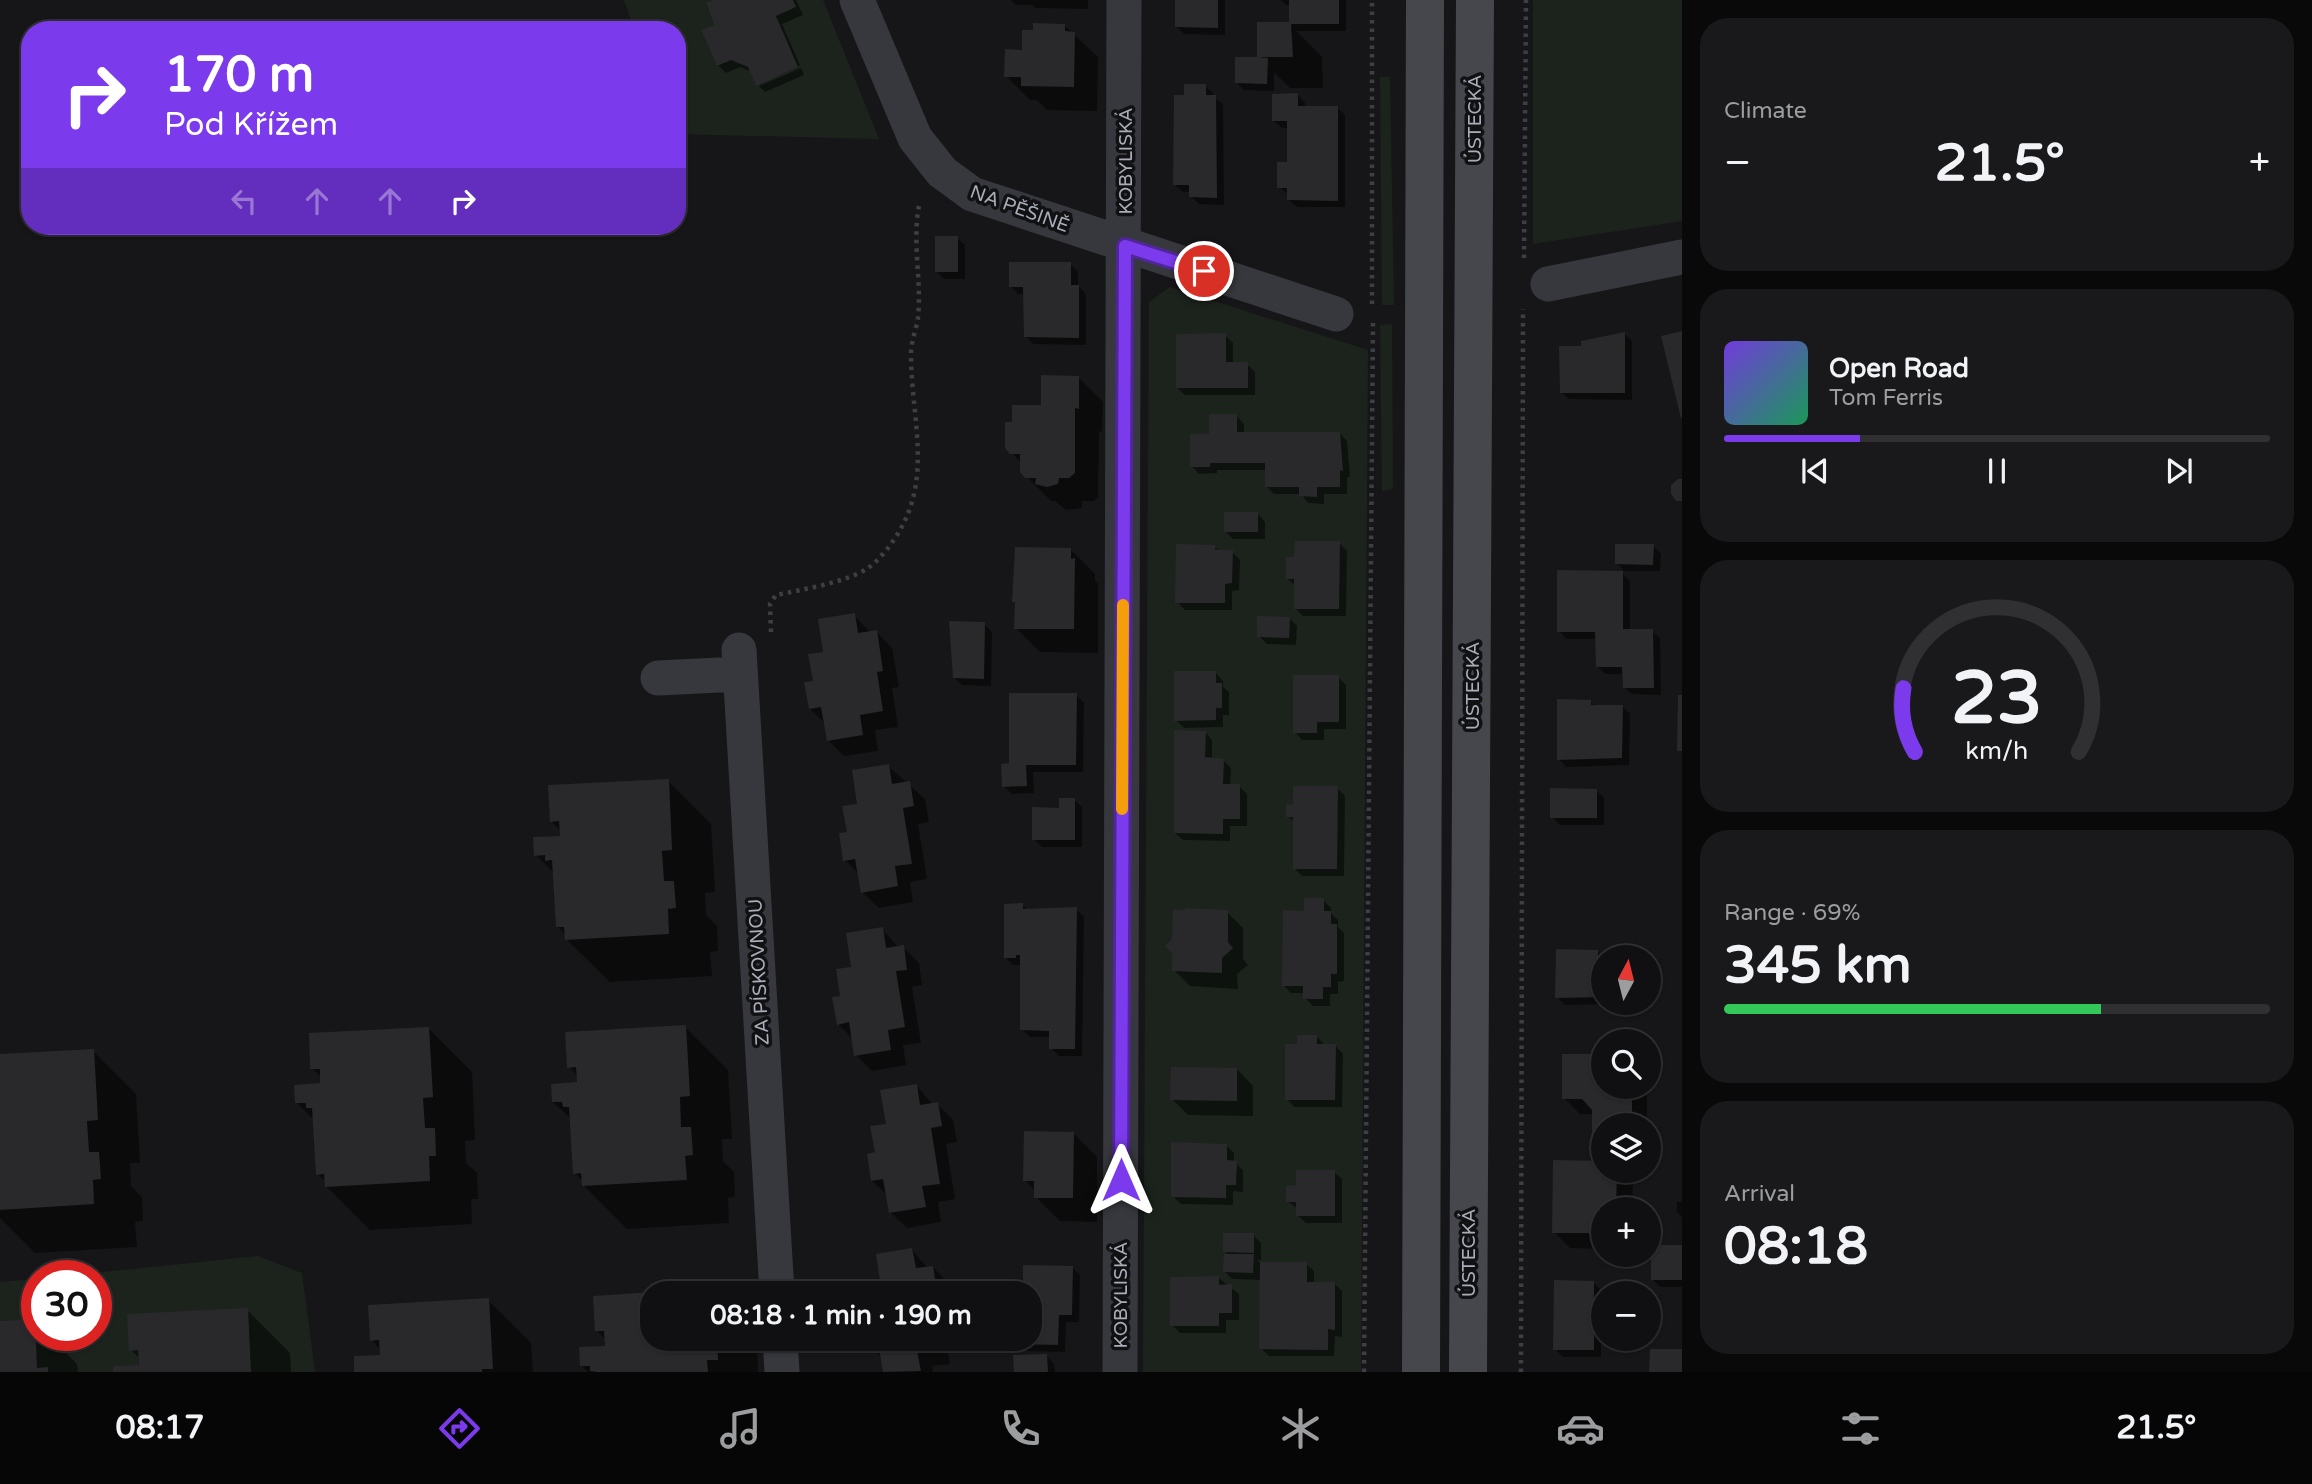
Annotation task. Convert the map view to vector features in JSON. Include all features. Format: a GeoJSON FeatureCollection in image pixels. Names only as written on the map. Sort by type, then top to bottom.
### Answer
{"type":"FeatureCollection","features":[{"type":"Feature","properties":{"kind":"main road"},"geometry":{"type":"LineString","coordinates":[[1421,1372],[1425,0]]}},
{"type":"Feature","properties":{"kind":"main road","name":"ÚSTECKÁ"},"geometry":{"type":"LineString","coordinates":[[1468,1372],[1475,0]]}},
{"type":"Feature","properties":{"kind":"street","name":"NA PĚŠINĚ"},"geometry":{"type":"LineString","coordinates":[[857,0],[915,138],[942,172],[972,194],[1336,314]]}},
{"type":"Feature","properties":{"kind":"street","name":"KOBYLISKÁ"},"geometry":{"type":"LineString","coordinates":[[1120,1372],[1124,0]]}},
{"type":"Feature","properties":{"kind":"street"},"geometry":{"type":"LineString","coordinates":[[1532,283],[1682,257]]}},
{"type":"Feature","properties":{"kind":"street","name":"ZA PÍSKOVNOU"},"geometry":{"type":"LineString","coordinates":[[658,678],[739,662],[776,1281]]}},
{"type":"Feature","properties":{"kind":"street"},"geometry":{"type":"LineString","coordinates":[[781,1351],[782,1372]]}},
{"type":"Feature","properties":{"kind":"path"},"geometry":{"type":"LineString","coordinates":[[1360,286],[1372,286],[1372,0]]}},
{"type":"Feature","properties":{"kind":"path"},"geometry":{"type":"LineString","coordinates":[[1521,1372],[1532,283],[1525,0]]}},
{"type":"Feature","properties":{"kind":"path"},"geometry":{"type":"LineString","coordinates":[[772,637],[770,604],[776,595],[840,579],[867,569],[886,552],[903,527],[912,505],[919,454],[911,352],[918,317],[919,202],[942,172]]}},
{"type":"Feature","properties":{"kind":"path"},"geometry":{"type":"LineString","coordinates":[[1364,1372],[1373,316]]}},
{"type":"Feature","properties":{"kind":"shaded area"},"geometry":{"type":"Polygon","coordinates":[[[624,0],[713,0],[706,4],[714,25],[701,30],[717,66],[731,60],[748,67],[756,85],[798,67],[776,16],[796,7],[793,0],[823,0],[879,139],[686,134],[686,21],[632,21],[624,0]]]}},
{"type":"Feature","properties":{"kind":"shaded area"},"geometry":{"type":"Polygon","coordinates":[[[1533,0],[1682,0],[1682,221],[1533,244],[1533,0]]]}},
{"type":"Feature","properties":{"kind":"shaded area"},"geometry":{"type":"Polygon","coordinates":[[[1380,77],[1390,77],[1394,305],[1382,305],[1380,77]]]}},
{"type":"Feature","properties":{"kind":"shaded area"},"geometry":{"type":"Polygon","coordinates":[[[1170,287],[1368,350],[1361,1372],[1143,1372],[1149,302],[1170,287]]]}},
{"type":"Feature","properties":{"kind":"shaded area"},"geometry":{"type":"Polygon","coordinates":[[[1392,324],[1393,489],[1382,491],[1380,325],[1392,324]]]}},
{"type":"Feature","properties":{"kind":"shaded area"},"geometry":{"type":"Polygon","coordinates":[[[258,1256],[302,1273],[315,1372],[251,1372],[248,1309],[138,1350],[139,1365],[113,1366],[113,1372],[48,1372],[47,1367],[37,1368],[36,1351],[112,1351],[112,1271],[258,1256]]]}},
{"type":"Feature","properties":{"kind":"shaded area"},"geometry":{"type":"Polygon","coordinates":[[[21,1280],[21,1320],[0,1321],[0,1282],[21,1280]]]}},
{"type":"Feature","properties":{"kind":"building"},"geometry":{"type":"Polygon","coordinates":[[[713,0],[793,0],[796,7],[776,16],[798,67],[756,86],[748,67],[731,60],[717,66],[701,30],[714,25],[706,3],[713,0]]]}},
{"type":"Feature","properties":{"kind":"building"},"geometry":{"type":"Polygon","coordinates":[[[1175,0],[1218,0],[1218,28],[1175,27],[1175,0]]]}},
{"type":"Feature","properties":{"kind":"building"},"geometry":{"type":"Polygon","coordinates":[[[1289,0],[1339,0],[1339,24],[1291,24],[1293,57],[1258,57],[1268,58],[1267,84],[1235,83],[1235,57],[1257,57],[1257,22],[1289,22],[1289,0]]]}},
{"type":"Feature","properties":{"kind":"building"},"geometry":{"type":"Polygon","coordinates":[[[1033,23],[1065,24],[1065,31],[1075,32],[1074,87],[1021,86],[1021,77],[1004,77],[1005,49],[1022,50],[1022,30],[1033,30],[1033,23]]]}},
{"type":"Feature","properties":{"kind":"building"},"geometry":{"type":"Polygon","coordinates":[[[1184,84],[1206,84],[1206,95],[1216,95],[1217,198],[1189,197],[1189,185],[1173,185],[1174,95],[1184,95],[1184,84]]]}},
{"type":"Feature","properties":{"kind":"building"},"geometry":{"type":"Polygon","coordinates":[[[1298,93],[1298,106],[1338,106],[1338,201],[1287,200],[1287,188],[1277,188],[1277,162],[1287,162],[1287,121],[1272,121],[1272,94],[1298,93]]]}},
{"type":"Feature","properties":{"kind":"building"},"geometry":{"type":"Polygon","coordinates":[[[935,236],[958,236],[958,272],[935,272],[935,236]]]}},
{"type":"Feature","properties":{"kind":"building"},"geometry":{"type":"Polygon","coordinates":[[[1009,262],[1071,262],[1071,285],[1079,285],[1079,338],[1024,337],[1023,287],[1009,287],[1009,262]]]}},
{"type":"Feature","properties":{"kind":"building"},"geometry":{"type":"Polygon","coordinates":[[[1682,331],[1682,418],[1681,418],[1661,336],[1682,331]]]}},
{"type":"Feature","properties":{"kind":"building"},"geometry":{"type":"Polygon","coordinates":[[[1625,332],[1625,393],[1560,393],[1559,346],[1581,346],[1581,341],[1625,332]]]}},
{"type":"Feature","properties":{"kind":"building"},"geometry":{"type":"Polygon","coordinates":[[[1226,333],[1226,362],[1248,362],[1248,388],[1176,388],[1176,334],[1226,333]]]}},
{"type":"Feature","properties":{"kind":"building"},"geometry":{"type":"Polygon","coordinates":[[[1041,375],[1079,376],[1079,409],[1075,408],[1075,473],[1069,478],[1059,478],[1058,484],[1047,487],[1035,484],[1036,478],[1025,478],[1020,472],[1020,454],[1010,454],[1005,448],[1005,422],[1012,422],[1012,405],[1041,405],[1041,375]]]}},
{"type":"Feature","properties":{"kind":"building"},"geometry":{"type":"Polygon","coordinates":[[[1209,414],[1237,414],[1237,432],[1340,432],[1343,471],[1340,470],[1340,487],[1317,487],[1317,497],[1299,496],[1299,487],[1265,487],[1265,463],[1210,463],[1210,467],[1190,467],[1190,434],[1209,434],[1209,414]]]}},
{"type":"Feature","properties":{"kind":"building"},"geometry":{"type":"Polygon","coordinates":[[[1682,479],[1682,501],[1676,501],[1671,494],[1671,485],[1682,479]]]}},
{"type":"Feature","properties":{"kind":"building"},"geometry":{"type":"Polygon","coordinates":[[[1224,512],[1258,512],[1258,532],[1224,532],[1224,512]]]}},
{"type":"Feature","properties":{"kind":"building"},"geometry":{"type":"Polygon","coordinates":[[[1295,541],[1340,541],[1339,609],[1294,609],[1294,579],[1286,579],[1286,557],[1294,557],[1295,541]]]}},
{"type":"Feature","properties":{"kind":"building"},"geometry":{"type":"Polygon","coordinates":[[[1176,544],[1216,545],[1215,550],[1233,550],[1232,583],[1225,584],[1225,603],[1175,603],[1176,544]]]}},
{"type":"Feature","properties":{"kind":"building"},"geometry":{"type":"Polygon","coordinates":[[[1615,544],[1654,544],[1653,565],[1615,564],[1615,544]]]}},
{"type":"Feature","properties":{"kind":"building"},"geometry":{"type":"Polygon","coordinates":[[[1015,547],[1071,548],[1071,559],[1075,558],[1074,629],[1014,629],[1015,602],[1012,602],[1015,547]]]}},
{"type":"Feature","properties":{"kind":"building"},"geometry":{"type":"Polygon","coordinates":[[[1557,570],[1623,571],[1623,629],[1653,629],[1654,688],[1623,688],[1622,667],[1596,667],[1595,632],[1557,632],[1557,570]]]}},
{"type":"Feature","properties":{"kind":"building"},"geometry":{"type":"Polygon","coordinates":[[[855,613],[858,633],[877,630],[883,671],[877,672],[883,711],[860,715],[863,735],[827,741],[821,707],[809,709],[804,682],[813,681],[808,654],[823,652],[818,619],[855,613]]]}},
{"type":"Feature","properties":{"kind":"building"},"geometry":{"type":"Polygon","coordinates":[[[1257,616],[1290,617],[1289,638],[1257,637],[1257,616]]]}},
{"type":"Feature","properties":{"kind":"building"},"geometry":{"type":"Polygon","coordinates":[[[949,621],[985,622],[984,679],[953,678],[949,621]]]}},
{"type":"Feature","properties":{"kind":"building"},"geometry":{"type":"Polygon","coordinates":[[[1174,671],[1216,671],[1216,683],[1222,683],[1222,708],[1216,708],[1216,720],[1174,721],[1174,671]]]}},
{"type":"Feature","properties":{"kind":"building"},"geometry":{"type":"Polygon","coordinates":[[[1293,675],[1339,675],[1339,722],[1317,722],[1317,733],[1293,733],[1293,675]]]}},
{"type":"Feature","properties":{"kind":"building"},"geometry":{"type":"Polygon","coordinates":[[[1009,693],[1077,693],[1076,765],[1026,765],[1027,786],[1002,787],[1001,764],[1009,763],[1009,693]]]}},
{"type":"Feature","properties":{"kind":"building"},"geometry":{"type":"Polygon","coordinates":[[[1678,695],[1682,695],[1682,751],[1677,751],[1678,695]]]}},
{"type":"Feature","properties":{"kind":"building"},"geometry":{"type":"Polygon","coordinates":[[[1557,699],[1591,700],[1591,705],[1623,705],[1622,758],[1557,760],[1557,699]]]}},
{"type":"Feature","properties":{"kind":"building"},"geometry":{"type":"Polygon","coordinates":[[[1174,730],[1206,731],[1205,757],[1224,759],[1223,784],[1240,784],[1240,819],[1223,819],[1223,834],[1174,833],[1174,730]]]}},
{"type":"Feature","properties":{"kind":"building"},"geometry":{"type":"Polygon","coordinates":[[[889,764],[892,784],[910,781],[914,806],[903,808],[912,864],[895,866],[898,886],[861,893],[855,859],[843,861],[839,833],[847,832],[842,806],[857,804],[852,770],[889,764]]]}},
{"type":"Feature","properties":{"kind":"building"},"geometry":{"type":"Polygon","coordinates":[[[669,779],[672,850],[662,851],[664,881],[674,881],[676,908],[668,909],[669,934],[565,940],[564,927],[556,927],[552,860],[545,861],[545,855],[534,856],[533,837],[560,836],[559,821],[550,822],[548,785],[669,779]]]}},
{"type":"Feature","properties":{"kind":"building"},"geometry":{"type":"Polygon","coordinates":[[[1293,786],[1338,786],[1337,869],[1293,869],[1293,817],[1286,817],[1286,804],[1293,805],[1293,786]]]}},
{"type":"Feature","properties":{"kind":"building"},"geometry":{"type":"Polygon","coordinates":[[[1550,788],[1597,789],[1597,818],[1550,818],[1550,788]]]}},
{"type":"Feature","properties":{"kind":"building"},"geometry":{"type":"Polygon","coordinates":[[[1059,798],[1075,798],[1075,840],[1032,840],[1032,807],[1059,808],[1059,798]]]}},
{"type":"Feature","properties":{"kind":"building"},"geometry":{"type":"Polygon","coordinates":[[[1304,898],[1324,898],[1324,911],[1331,911],[1331,924],[1337,924],[1337,974],[1331,974],[1331,987],[1323,987],[1323,999],[1303,999],[1303,986],[1282,986],[1283,910],[1304,911],[1304,898]]]}},
{"type":"Feature","properties":{"kind":"building"},"geometry":{"type":"Polygon","coordinates":[[[1023,903],[1023,909],[1077,907],[1075,1049],[1049,1049],[1049,1031],[1020,1030],[1020,955],[1016,955],[1016,958],[1004,958],[1004,904],[1023,903]]]}},
{"type":"Feature","properties":{"kind":"building"},"geometry":{"type":"Polygon","coordinates":[[[1173,910],[1228,910],[1228,942],[1233,948],[1222,958],[1222,973],[1172,971],[1172,953],[1165,946],[1172,939],[1173,910]]]}},
{"type":"Feature","properties":{"kind":"building"},"geometry":{"type":"Polygon","coordinates":[[[883,927],[886,948],[904,945],[907,970],[896,971],[905,1027],[888,1030],[891,1050],[854,1056],[849,1022],[837,1025],[832,997],[840,996],[836,969],[851,967],[846,933],[883,927]]]}},
{"type":"Feature","properties":{"kind":"building"},"geometry":{"type":"Polygon","coordinates":[[[1556,949],[1591,950],[1591,997],[1555,998],[1556,949]]]}},
{"type":"Feature","properties":{"kind":"building"},"geometry":{"type":"Polygon","coordinates":[[[686,1025],[690,1096],[680,1097],[681,1127],[691,1127],[693,1155],[685,1156],[687,1180],[582,1186],[581,1173],[573,1174],[569,1107],[563,1107],[562,1102],[552,1102],[551,1084],[577,1082],[576,1067],[567,1068],[565,1032],[686,1025]]]}},
{"type":"Feature","properties":{"kind":"building"},"geometry":{"type":"Polygon","coordinates":[[[429,1027],[433,1097],[423,1098],[425,1128],[435,1128],[436,1156],[429,1156],[430,1181],[325,1187],[324,1174],[316,1175],[312,1108],[306,1108],[306,1103],[295,1103],[294,1085],[320,1083],[320,1069],[310,1069],[309,1033],[429,1027]]]}},
{"type":"Feature","properties":{"kind":"building"},"geometry":{"type":"Polygon","coordinates":[[[1297,1035],[1317,1035],[1317,1044],[1336,1044],[1335,1100],[1285,1100],[1285,1044],[1297,1044],[1297,1035]]]}},
{"type":"Feature","properties":{"kind":"building"},"geometry":{"type":"Polygon","coordinates":[[[94,1049],[98,1120],[87,1121],[89,1152],[99,1152],[101,1179],[93,1180],[94,1204],[0,1210],[0,1054],[94,1049]]]}},
{"type":"Feature","properties":{"kind":"building"},"geometry":{"type":"Polygon","coordinates":[[[1562,1054],[1591,1054],[1591,1099],[1632,1099],[1632,1113],[1592,1113],[1582,1099],[1562,1099],[1562,1054]]]}},
{"type":"Feature","properties":{"kind":"building"},"geometry":{"type":"Polygon","coordinates":[[[1171,1067],[1237,1068],[1237,1101],[1170,1100],[1171,1067]]]}},
{"type":"Feature","properties":{"kind":"building"},"geometry":{"type":"Polygon","coordinates":[[[917,1084],[920,1105],[938,1102],[942,1126],[931,1128],[940,1184],[922,1186],[926,1207],[889,1213],[883,1179],[871,1181],[867,1154],[875,1152],[870,1126],[886,1124],[880,1090],[917,1084]]]}},
{"type":"Feature","properties":{"kind":"building"},"geometry":{"type":"Polygon","coordinates":[[[1024,1131],[1074,1132],[1073,1198],[1034,1198],[1034,1181],[1023,1181],[1024,1131]]]}},
{"type":"Feature","properties":{"kind":"building"},"geometry":{"type":"Polygon","coordinates":[[[1171,1142],[1227,1144],[1227,1160],[1237,1161],[1236,1185],[1226,1185],[1226,1198],[1171,1197],[1171,1142]]]}},
{"type":"Feature","properties":{"kind":"building"},"geometry":{"type":"Polygon","coordinates":[[[1553,1160],[1591,1161],[1591,1183],[1617,1183],[1616,1197],[1591,1197],[1591,1233],[1552,1233],[1553,1160]]]}},
{"type":"Feature","properties":{"kind":"building"},"geometry":{"type":"Polygon","coordinates":[[[1296,1170],[1335,1170],[1335,1216],[1296,1216],[1296,1202],[1286,1202],[1286,1186],[1296,1185],[1296,1170]]]}},
{"type":"Feature","properties":{"kind":"building"},"geometry":{"type":"Polygon","coordinates":[[[1223,1233],[1254,1233],[1254,1253],[1223,1252],[1223,1233]]]}},
{"type":"Feature","properties":{"kind":"building"},"geometry":{"type":"Polygon","coordinates":[[[1661,1245],[1682,1245],[1682,1280],[1651,1280],[1651,1267],[1661,1267],[1661,1245]]]}},
{"type":"Feature","properties":{"kind":"building"},"geometry":{"type":"Polygon","coordinates":[[[912,1248],[916,1268],[933,1266],[935,1281],[880,1281],[876,1254],[912,1248]]]}},
{"type":"Feature","properties":{"kind":"building"},"geometry":{"type":"Polygon","coordinates":[[[1224,1254],[1254,1254],[1253,1273],[1223,1272],[1224,1254]]]}},
{"type":"Feature","properties":{"kind":"building"},"geometry":{"type":"Polygon","coordinates":[[[1260,1262],[1307,1262],[1307,1282],[1335,1282],[1335,1330],[1328,1329],[1328,1350],[1259,1349],[1260,1262]]]}},
{"type":"Feature","properties":{"kind":"building"},"geometry":{"type":"Polygon","coordinates":[[[1023,1265],[1073,1266],[1072,1315],[1059,1315],[1058,1345],[1042,1345],[1042,1281],[1023,1281],[1023,1265]]]}},
{"type":"Feature","properties":{"kind":"building"},"geometry":{"type":"Polygon","coordinates":[[[1219,1276],[1219,1285],[1232,1284],[1232,1313],[1219,1313],[1219,1326],[1170,1326],[1170,1277],[1219,1276]]]}},
{"type":"Feature","properties":{"kind":"building"},"geometry":{"type":"Polygon","coordinates":[[[1554,1280],[1594,1281],[1591,1281],[1591,1350],[1553,1350],[1554,1280]]]}},
{"type":"Feature","properties":{"kind":"building"},"geometry":{"type":"Polygon","coordinates":[[[640,1293],[640,1351],[718,1351],[718,1360],[707,1360],[708,1372],[597,1372],[590,1371],[590,1366],[580,1366],[579,1347],[605,1346],[604,1331],[595,1331],[593,1296],[640,1293]]]}},
{"type":"Feature","properties":{"kind":"building"},"geometry":{"type":"Polygon","coordinates":[[[489,1298],[493,1369],[482,1369],[482,1372],[354,1372],[354,1356],[380,1355],[379,1340],[370,1341],[368,1305],[489,1298]]]}},
{"type":"Feature","properties":{"kind":"building"},"geometry":{"type":"Polygon","coordinates":[[[248,1308],[251,1372],[113,1372],[113,1366],[139,1365],[138,1350],[129,1351],[127,1314],[248,1308]]]}},
{"type":"Feature","properties":{"kind":"building"},"geometry":{"type":"Polygon","coordinates":[[[21,1320],[21,1351],[36,1351],[37,1368],[48,1367],[48,1372],[0,1372],[0,1321],[21,1320]]]}},
{"type":"Feature","properties":{"kind":"building"},"geometry":{"type":"Polygon","coordinates":[[[1682,1349],[1682,1372],[1649,1372],[1650,1351],[1682,1349]]]}},
{"type":"Feature","properties":{"kind":"building"},"geometry":{"type":"Polygon","coordinates":[[[879,1351],[917,1351],[921,1371],[883,1372],[879,1351]]]}},
{"type":"Feature","properties":{"kind":"building"},"geometry":{"type":"Polygon","coordinates":[[[1047,1354],[1048,1372],[1014,1372],[1013,1355],[1047,1354]]]}},
{"type":"Feature","properties":{"kind":"slow traffic"},"geometry":{"type":"LineString","coordinates":[[1122,809],[1123,605]]}},
{"type":"Feature","properties":{"kind":"route"},"geometry":{"type":"LineString","coordinates":[[1121,1180],[1125,246],[1204,271]]}}]}
